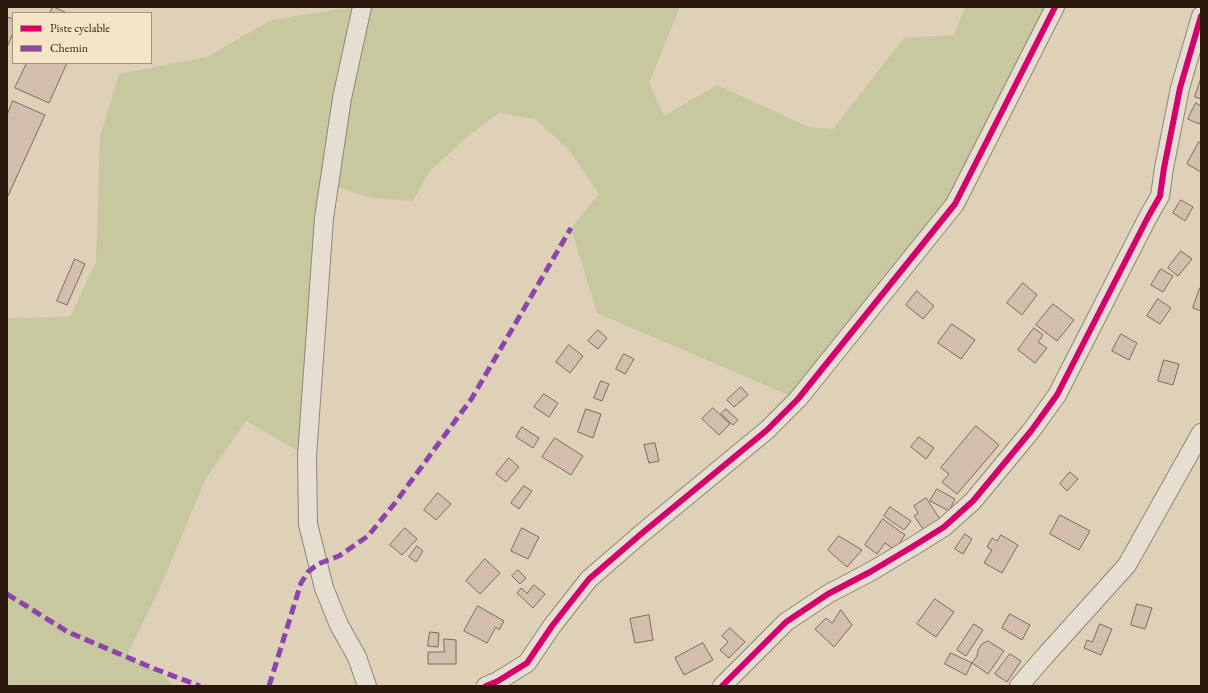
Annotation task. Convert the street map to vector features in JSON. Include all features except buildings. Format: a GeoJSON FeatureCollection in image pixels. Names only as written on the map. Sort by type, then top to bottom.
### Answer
{"type":"FeatureCollection","features":[{"type":"Feature","properties":{"kind":"street"},"geometry":{"type":"LineString","coordinates":[[362,7],[342,98],[324,218],[307,456],[308,524],[324,588],[339,625],[357,657],[367,686]]}},
{"type":"Feature","properties":{"kind":"street"},"geometry":{"type":"LineString","coordinates":[[486,686],[498,681],[527,663],[552,626],[589,579],[640,534],[767,430],[798,399],[955,204],[1055,7]]}},
{"type":"Feature","properties":{"kind":"street"},"geometry":{"type":"LineString","coordinates":[[722,686],[786,622],[828,594],[870,572],[944,527],[974,501],[1031,431],[1057,395],[1160,196],[1180,88],[1201,16]]}},
{"type":"Feature","properties":{"kind":"street"},"geometry":{"type":"LineString","coordinates":[[1019,686],[1127,565],[1201,433]]}},
{"type":"Feature","properties":{"kind":"green space"},"geometry":{"type":"Polygon","coordinates":[[[354,7],[680,7],[649,83],[664,116],[717,85],[809,127],[833,129],[904,38],[954,35],[965,7],[1055,7],[955,204],[798,399],[597,313],[571,228],[599,194],[569,150],[535,119],[499,113],[468,136],[430,171],[413,201],[371,198],[329,184],[307,456],[246,421],[206,478],[159,590],[126,657],[155,669],[175,686],[7,686],[7,318],[70,317],[96,262],[100,136],[119,74],[207,57],[271,20],[354,7]]]}},
{"type":"Feature","properties":{"kind":"marked path"},"geometry":{"type":"LineString","coordinates":[[269,686],[301,583],[308,572],[318,564],[339,556],[368,536],[395,503],[472,398],[571,228]]}},
{"type":"Feature","properties":{"kind":"marked path"},"geometry":{"type":"LineString","coordinates":[[7,594],[68,632],[155,669],[200,686]]}},
{"type":"Feature","properties":{"kind":"cycle path"},"geometry":{"type":"LineString","coordinates":[[486,686],[498,681],[527,663],[552,626],[589,579],[767,430],[798,399],[955,204],[1055,7]]}},
{"type":"Feature","properties":{"kind":"cycle path"},"geometry":{"type":"LineString","coordinates":[[722,686],[786,622],[828,594],[870,572],[944,527],[973,501],[1031,431],[1057,395],[1160,196],[1180,88],[1201,16]]}}]}
